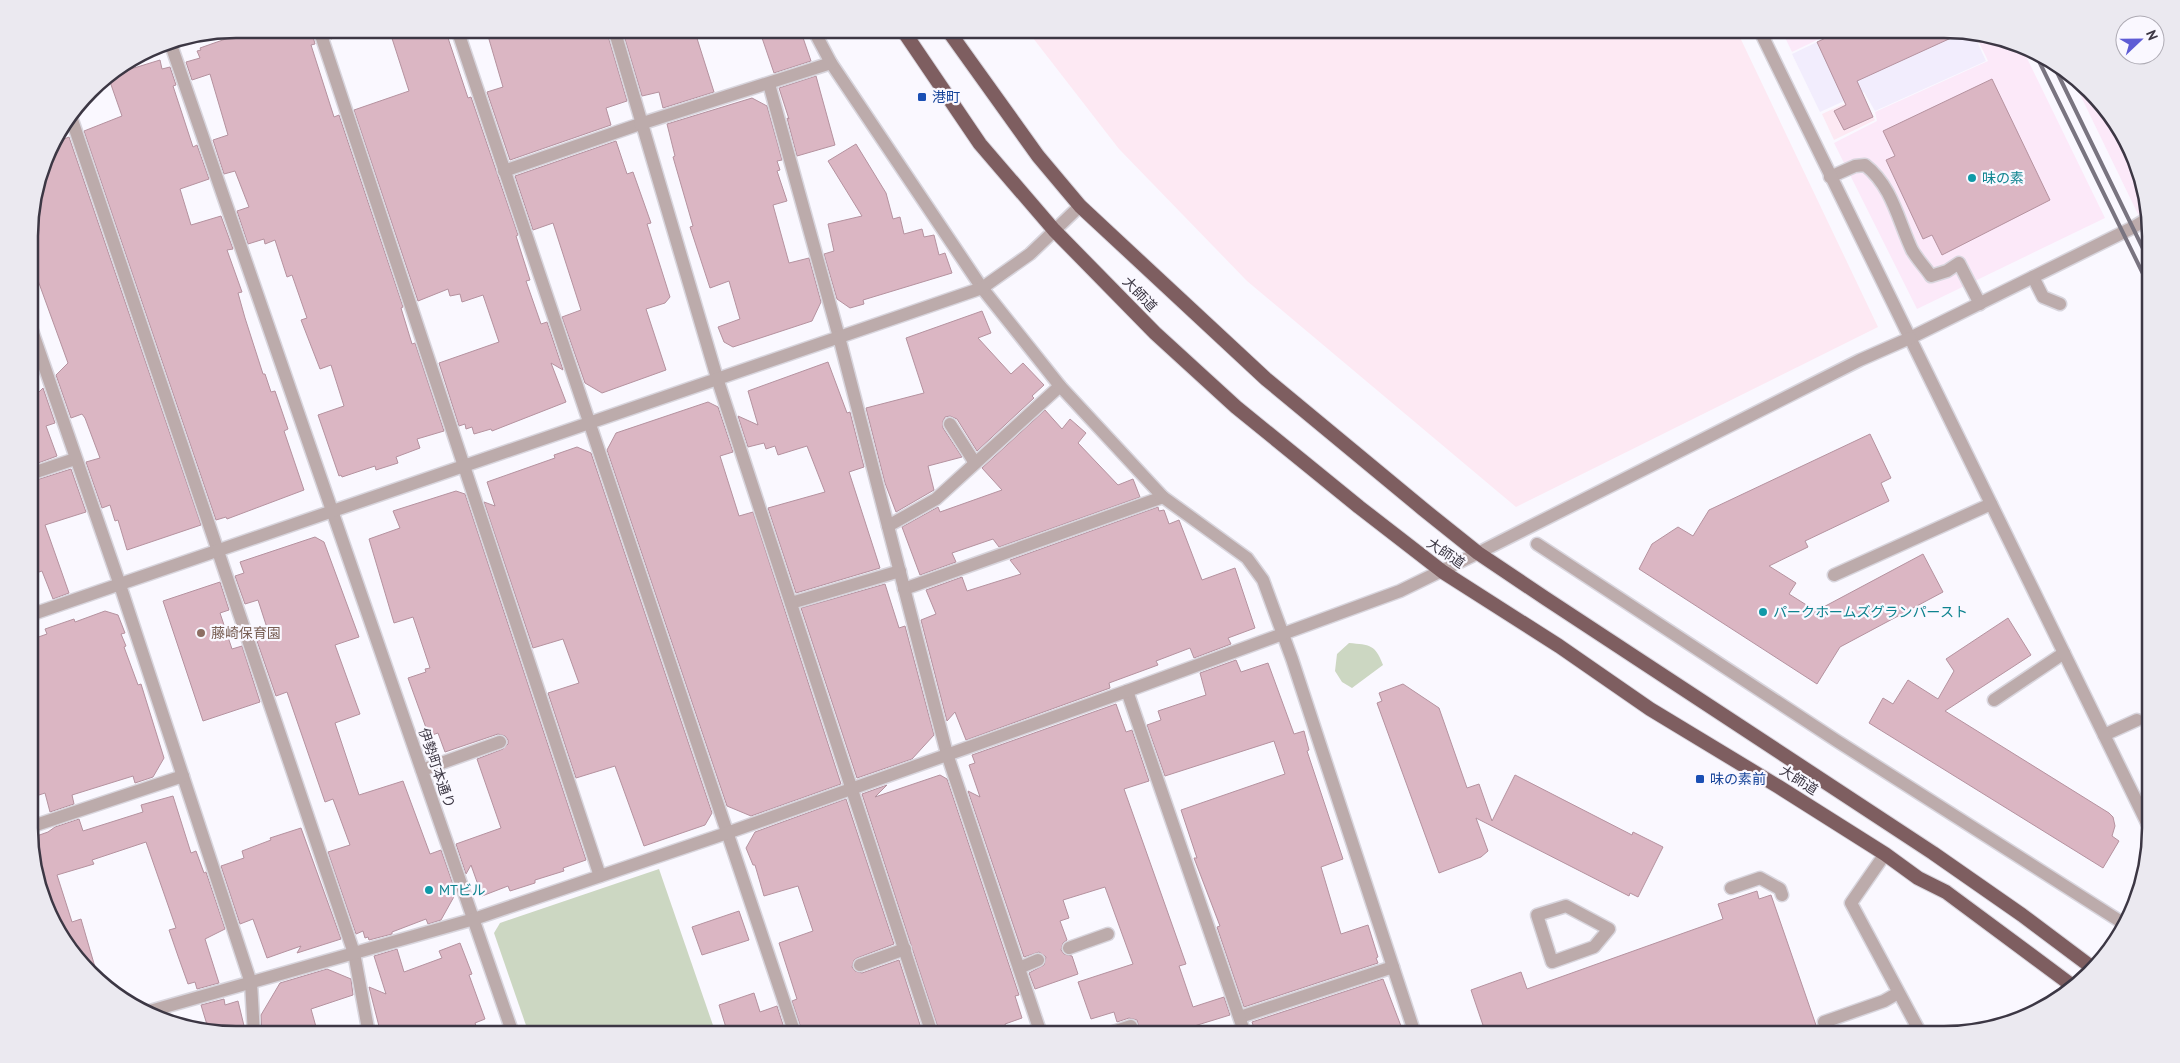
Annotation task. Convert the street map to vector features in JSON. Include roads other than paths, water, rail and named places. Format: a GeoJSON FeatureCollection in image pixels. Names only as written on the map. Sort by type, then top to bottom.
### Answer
{"type":"FeatureCollection","features":[{"type":"Feature","properties":{"kind":"highway","name":"大師道"},"geometry":{"type":"LineString","coordinates":[[908,38],[980,144],[1054,230],[1155,333],[1236,407],[1359,508],[1443,572],[1559,646],[1650,709],[1885,854],[1918,878],[1946,892],[2068,982]]}},
{"type":"Feature","properties":{"kind":"highway","name":"大師道"},"geometry":{"type":"LineString","coordinates":[[953,38],[1038,156],[1080,206],[1266,379],[1423,510],[1478,553],[1933,854],[2088,964]]}},
{"type":"Feature","properties":{"kind":"street"},"geometry":{"type":"LineString","coordinates":[[322,38],[600,876]]}},
{"type":"Feature","properties":{"kind":"street"},"geometry":{"type":"LineString","coordinates":[[460,38],[792,1026]]}},
{"type":"Feature","properties":{"kind":"street"},"geometry":{"type":"LineString","coordinates":[[616,38],[640,124],[717,378],[929,1026]]}},
{"type":"Feature","properties":{"kind":"street"},"geometry":{"type":"LineString","coordinates":[[819,38],[831,62],[982,288],[1060,386],[1163,497],[1247,558],[1263,580],[1412,1026]]}},
{"type":"Feature","properties":{"kind":"street"},"geometry":{"type":"LineString","coordinates":[[1763,38],[2142,813]]}},
{"type":"Feature","properties":{"kind":"street","name":"伊勢町本通り"},"geometry":{"type":"LineString","coordinates":[[174,47],[510,1026]]}},
{"type":"Feature","properties":{"kind":"street"},"geometry":{"type":"LineString","coordinates":[[504,171],[640,124],[769,84],[831,62]]}},
{"type":"Feature","properties":{"kind":"street"},"geometry":{"type":"LineString","coordinates":[[769,84],[839,337],[948,754],[1038,1026]]}},
{"type":"Feature","properties":{"kind":"street"},"geometry":{"type":"LineString","coordinates":[[73,122],[354,953],[367,1026]]}},
{"type":"Feature","properties":{"kind":"street"},"geometry":{"type":"LineString","coordinates":[[1830,177],[1855,166],[1865,165],[1877,174],[1890,196],[1913,252],[1931,276],[1947,271],[1959,263],[1980,304]]}},
{"type":"Feature","properties":{"kind":"street"},"geometry":{"type":"LineString","coordinates":[[38,613],[588,422],[982,288],[1030,254],[1080,206]]}},
{"type":"Feature","properties":{"kind":"street"},"geometry":{"type":"LineString","coordinates":[[156,1008],[474,919],[726,833],[1127,691],[1400,591],[1443,572],[1860,360],[1980,304],[2142,221]]}},
{"type":"Feature","properties":{"kind":"street"},"geometry":{"type":"LineString","coordinates":[[2033,277],[2043,297],[2060,304]]}},
{"type":"Feature","properties":{"kind":"street"},"geometry":{"type":"LineString","coordinates":[[38,358],[120,585],[251,982],[254,1026]]}},
{"type":"Feature","properties":{"kind":"street"},"geometry":{"type":"LineString","coordinates":[[888,526],[936,499],[1060,386]]}},
{"type":"Feature","properties":{"kind":"street"},"geometry":{"type":"LineString","coordinates":[[950,424],[975,463]]}},
{"type":"Feature","properties":{"kind":"street"},"geometry":{"type":"LineString","coordinates":[[38,472],[75,460]]}},
{"type":"Feature","properties":{"kind":"street"},"geometry":{"type":"LineString","coordinates":[[904,589],[1163,497]]}},
{"type":"Feature","properties":{"kind":"street"},"geometry":{"type":"LineString","coordinates":[[1834,575],[1990,504]]}},
{"type":"Feature","properties":{"kind":"street"},"geometry":{"type":"LineString","coordinates":[[1537,544],[1846,746],[2119,921]]}},
{"type":"Feature","properties":{"kind":"street"},"geometry":{"type":"LineString","coordinates":[[791,603],[900,571]]}},
{"type":"Feature","properties":{"kind":"street"},"geometry":{"type":"LineString","coordinates":[[1994,700],[2064,653]]}},
{"type":"Feature","properties":{"kind":"street"},"geometry":{"type":"LineString","coordinates":[[1127,691],[1243,1026]]}},
{"type":"Feature","properties":{"kind":"street"},"geometry":{"type":"LineString","coordinates":[[2104,735],[2137,720]]}},
{"type":"Feature","properties":{"kind":"street"},"geometry":{"type":"LineString","coordinates":[[422,770],[500,742]]}},
{"type":"Feature","properties":{"kind":"street"},"geometry":{"type":"LineString","coordinates":[[38,824],[183,776]]}},
{"type":"Feature","properties":{"kind":"street"},"geometry":{"type":"LineString","coordinates":[[1885,854],[1851,903],[1917,1026]]}},
{"type":"Feature","properties":{"kind":"street"},"geometry":{"type":"LineString","coordinates":[[1732,888],[1760,878],[1780,889],[1782,895]]}},
{"type":"Feature","properties":{"kind":"street"},"geometry":{"type":"LineString","coordinates":[[1566,906],[1609,929],[1594,947],[1552,962],[1537,915],[1566,906]]}},
{"type":"Feature","properties":{"kind":"street"},"geometry":{"type":"LineString","coordinates":[[1070,948],[1108,934]]}},
{"type":"Feature","properties":{"kind":"street"},"geometry":{"type":"LineString","coordinates":[[860,965],[904,949]]}},
{"type":"Feature","properties":{"kind":"street"},"geometry":{"type":"LineString","coordinates":[[1019,968],[1038,960]]}},
{"type":"Feature","properties":{"kind":"street"},"geometry":{"type":"LineString","coordinates":[[1240,1017],[1393,967]]}},
{"type":"Feature","properties":{"kind":"street"},"geometry":{"type":"LineString","coordinates":[[1824,1022],[1884,1001],[1898,993]]}},
{"type":"Feature","properties":{"kind":"railway"},"geometry":{"type":"LineString","coordinates":[[2039,62],[2142,272]]}},
{"type":"Feature","properties":{"kind":"railway"},"geometry":{"type":"LineString","coordinates":[[2057,73],[2142,247]]}},
{"type":"Feature","properties":{"kind":"place","name":"港町"},"geometry":{"type":"Point","coordinates":[922,97]}},
{"type":"Feature","properties":{"kind":"place","name":"味の素"},"geometry":{"type":"Point","coordinates":[1972,178]}},
{"type":"Feature","properties":{"kind":"place","name":"パークホームズグランパースト"},"geometry":{"type":"Point","coordinates":[1763,612]}},
{"type":"Feature","properties":{"kind":"place","name":"藤崎保育園"},"geometry":{"type":"Point","coordinates":[201,633]}},
{"type":"Feature","properties":{"kind":"place","name":"味の素前"},"geometry":{"type":"Point","coordinates":[1700,779]}},
{"type":"Feature","properties":{"kind":"place","name":"MTビル"},"geometry":{"type":"Point","coordinates":[429,890]}}]}
